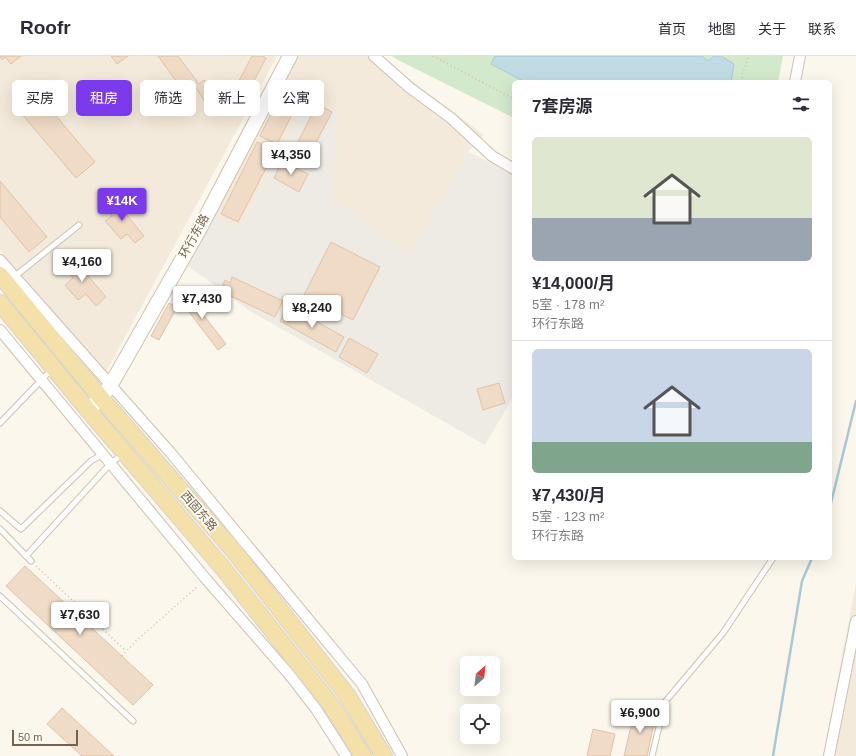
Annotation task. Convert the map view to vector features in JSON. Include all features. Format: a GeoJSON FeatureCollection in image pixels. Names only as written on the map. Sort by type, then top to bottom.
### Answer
{"type":"FeatureCollection","features":[{"type":"Feature","properties":{"kind":"main road","name":"西固东路"},"geometry":{"type":"LineString","coordinates":[[7,276],[106,392],[347,695],[376,754]]}},
{"type":"Feature","properties":{"kind":"main road","name":"西固东路"},"geometry":{"type":"LineString","coordinates":[[0,304],[222,567],[332,706],[376,754]]}},
{"type":"Feature","properties":{"kind":"street","name":"环行东路"},"geometry":{"type":"LineString","coordinates":[[88,410],[106,392],[199,230],[290,56]]}},
{"type":"Feature","properties":{"kind":"street"},"geometry":{"type":"LineString","coordinates":[[374,56],[410,88],[451,118],[492,156],[512,168]]}},
{"type":"Feature","properties":{"kind":"street"},"geometry":{"type":"LineString","coordinates":[[795,80],[800,56]]}},
{"type":"Feature","properties":{"kind":"street"},"geometry":{"type":"LineString","coordinates":[[0,260],[7,276]]}},
{"type":"Feature","properties":{"kind":"street"},"geometry":{"type":"LineString","coordinates":[[0,330],[206,579],[288,673],[316,709],[346,756]]}},
{"type":"Feature","properties":{"kind":"street"},"geometry":{"type":"LineString","coordinates":[[106,392],[175,458],[362,684],[402,756]]}},
{"type":"Feature","properties":{"kind":"street"},"geometry":{"type":"LineString","coordinates":[[76,421],[88,410]]}},
{"type":"Feature","properties":{"kind":"street"},"geometry":{"type":"LineString","coordinates":[[829,756],[856,621]]}},
{"type":"Feature","properties":{"kind":"lane"},"geometry":{"type":"LineString","coordinates":[[7,276],[79,225]]}},
{"type":"Feature","properties":{"kind":"lane"},"geometry":{"type":"LineString","coordinates":[[0,422],[54,368]]}},
{"type":"Feature","properties":{"kind":"lane"},"geometry":{"type":"LineString","coordinates":[[26,556],[111,463],[125,452]]}},
{"type":"Feature","properties":{"kind":"lane"},"geometry":{"type":"LineString","coordinates":[[0,511],[21,529],[92,462],[103,454]]}},
{"type":"Feature","properties":{"kind":"lane"},"geometry":{"type":"LineString","coordinates":[[0,529],[31,561]]}},
{"type":"Feature","properties":{"kind":"lane"},"geometry":{"type":"LineString","coordinates":[[652,756],[665,702],[723,633],[772,560]]}},
{"type":"Feature","properties":{"kind":"lane"},"geometry":{"type":"LineString","coordinates":[[0,596],[133,720]]}},
{"type":"Feature","properties":{"kind":"path"},"geometry":{"type":"LineString","coordinates":[[433,56],[512,98]]}},
{"type":"Feature","properties":{"kind":"path"},"geometry":{"type":"LineString","coordinates":[[742,80],[742,75],[749,56]]}},
{"type":"Feature","properties":{"kind":"path"},"geometry":{"type":"LineString","coordinates":[[31,561],[126,651]]}},
{"type":"Feature","properties":{"kind":"path"},"geometry":{"type":"LineString","coordinates":[[122,656],[206,579]]}},
{"type":"Feature","properties":{"kind":"shaded area"},"geometry":{"type":"Polygon","coordinates":[[[0,56],[277,56],[260,87],[260,80],[204,80],[204,116],[245,116],[105,374],[0,251],[0,56]]]}},
{"type":"Feature","properties":{"kind":"shaded area"},"geometry":{"type":"Polygon","coordinates":[[[295,56],[379,56],[484,135],[468,152],[410,253],[331,199],[337,114],[324,107],[324,80],[283,80],[295,56]]]}},
{"type":"Feature","properties":{"kind":"shaded area"},"geometry":{"type":"Polygon","coordinates":[[[324,107],[337,114],[332,199],[410,253],[468,152],[512,173],[512,398],[485,445],[250,311],[188,266],[214,216],[241,229],[298,116],[324,116],[324,107]]]}},
{"type":"Feature","properties":{"kind":"shaded area"},"geometry":{"type":"Polygon","coordinates":[[[268,109],[268,116],[298,116],[241,229],[214,216],[268,109]]]}},
{"type":"Feature","properties":{"kind":"shaded area"},"geometry":{"type":"Polygon","coordinates":[[[856,583],[856,756],[823,756],[856,583]]]}},
{"type":"Feature","properties":{"kind":"green space"},"geometry":{"type":"Polygon","coordinates":[[[392,56],[783,56],[778,80],[512,80],[512,117],[392,56]]]}},
{"type":"Feature","properties":{"kind":"water"},"geometry":{"type":"Polygon","coordinates":[[[495,56],[702,56],[708,61],[714,56],[721,56],[734,64],[731,80],[521,80],[491,64],[495,56]]]}},
{"type":"Feature","properties":{"kind":"building"},"geometry":{"type":"Polygon","coordinates":[[[0,56],[21,56],[11,64],[5,57],[2,60],[0,56]]]}},
{"type":"Feature","properties":{"kind":"building"},"geometry":{"type":"Polygon","coordinates":[[[111,56],[128,56],[117,64],[111,56]]]}},
{"type":"Feature","properties":{"kind":"building"},"geometry":{"type":"Polygon","coordinates":[[[158,56],[178,56],[196,80],[175,80],[158,56]]]}},
{"type":"Feature","properties":{"kind":"building"},"geometry":{"type":"Polygon","coordinates":[[[252,56],[262,56],[266,58],[254,80],[239,80],[252,56]]]}},
{"type":"Feature","properties":{"kind":"building"},"geometry":{"type":"Polygon","coordinates":[[[196,80],[199,84],[204,80],[204,100],[196,88],[196,80]]]}},
{"type":"Feature","properties":{"kind":"building"},"geometry":{"type":"Polygon","coordinates":[[[324,108],[332,112],[312,150],[298,142],[311,116],[324,116],[324,108]]]}},
{"type":"Feature","properties":{"kind":"building"},"geometry":{"type":"Polygon","coordinates":[[[23,116],[56,116],[95,162],[76,178],[23,116]]]}},
{"type":"Feature","properties":{"kind":"building"},"geometry":{"type":"Polygon","coordinates":[[[270,116],[291,116],[277,144],[260,136],[270,116]]]}},
{"type":"Feature","properties":{"kind":"building"},"geometry":{"type":"Polygon","coordinates":[[[257,142],[275,151],[238,222],[221,214],[257,142]]]}},
{"type":"Feature","properties":{"kind":"building"},"geometry":{"type":"Polygon","coordinates":[[[282,161],[308,174],[299,192],[274,178],[282,161]]]}},
{"type":"Feature","properties":{"kind":"building"},"geometry":{"type":"Polygon","coordinates":[[[0,181],[47,237],[29,252],[0,217],[0,181]]]}},
{"type":"Feature","properties":{"kind":"building"},"geometry":{"type":"Polygon","coordinates":[[[112,197],[144,236],[135,243],[127,234],[121,239],[105,221],[112,216],[103,205],[112,197]]]}},
{"type":"Feature","properties":{"kind":"building"},"geometry":{"type":"Polygon","coordinates":[[[331,242],[380,267],[353,320],[304,295],[331,242]]]}},
{"type":"Feature","properties":{"kind":"building"},"geometry":{"type":"Polygon","coordinates":[[[72,257],[106,297],[96,306],[86,294],[78,300],[65,285],[73,278],[62,265],[72,257]]]}},
{"type":"Feature","properties":{"kind":"building"},"geometry":{"type":"Polygon","coordinates":[[[232,277],[283,301],[275,317],[220,291],[225,280],[230,283],[232,277]]]}},
{"type":"Feature","properties":{"kind":"building"},"geometry":{"type":"Polygon","coordinates":[[[184,290],[226,344],[218,350],[177,296],[184,290]]]}},
{"type":"Feature","properties":{"kind":"building"},"geometry":{"type":"Polygon","coordinates":[[[169,303],[177,307],[159,340],[151,336],[169,303]]]}},
{"type":"Feature","properties":{"kind":"building"},"geometry":{"type":"Polygon","coordinates":[[[289,306],[344,337],[336,352],[280,321],[289,306]]]}},
{"type":"Feature","properties":{"kind":"building"},"geometry":{"type":"Polygon","coordinates":[[[349,338],[378,354],[367,373],[339,357],[349,338]]]}},
{"type":"Feature","properties":{"kind":"building"},"geometry":{"type":"Polygon","coordinates":[[[499,383],[505,403],[483,410],[477,389],[499,383]]]}},
{"type":"Feature","properties":{"kind":"building"},"geometry":{"type":"Polygon","coordinates":[[[25,566],[153,685],[133,705],[6,586],[25,566]]]}},
{"type":"Feature","properties":{"kind":"building"},"geometry":{"type":"Polygon","coordinates":[[[62,708],[114,756],[82,756],[47,724],[62,708]]]}},
{"type":"Feature","properties":{"kind":"building"},"geometry":{"type":"Polygon","coordinates":[[[635,709],[656,714],[647,756],[624,756],[635,709]]]}},
{"type":"Feature","properties":{"kind":"building"},"geometry":{"type":"Polygon","coordinates":[[[593,729],[615,734],[610,756],[587,756],[593,729]]]}},
{"type":"Feature","properties":{"kind":"waterway"},"geometry":{"type":"LineString","coordinates":[[832,499],[856,401]]}},
{"type":"Feature","properties":{"kind":"waterway"},"geometry":{"type":"LineString","coordinates":[[773,756],[802,581],[811,560]]}}]}
